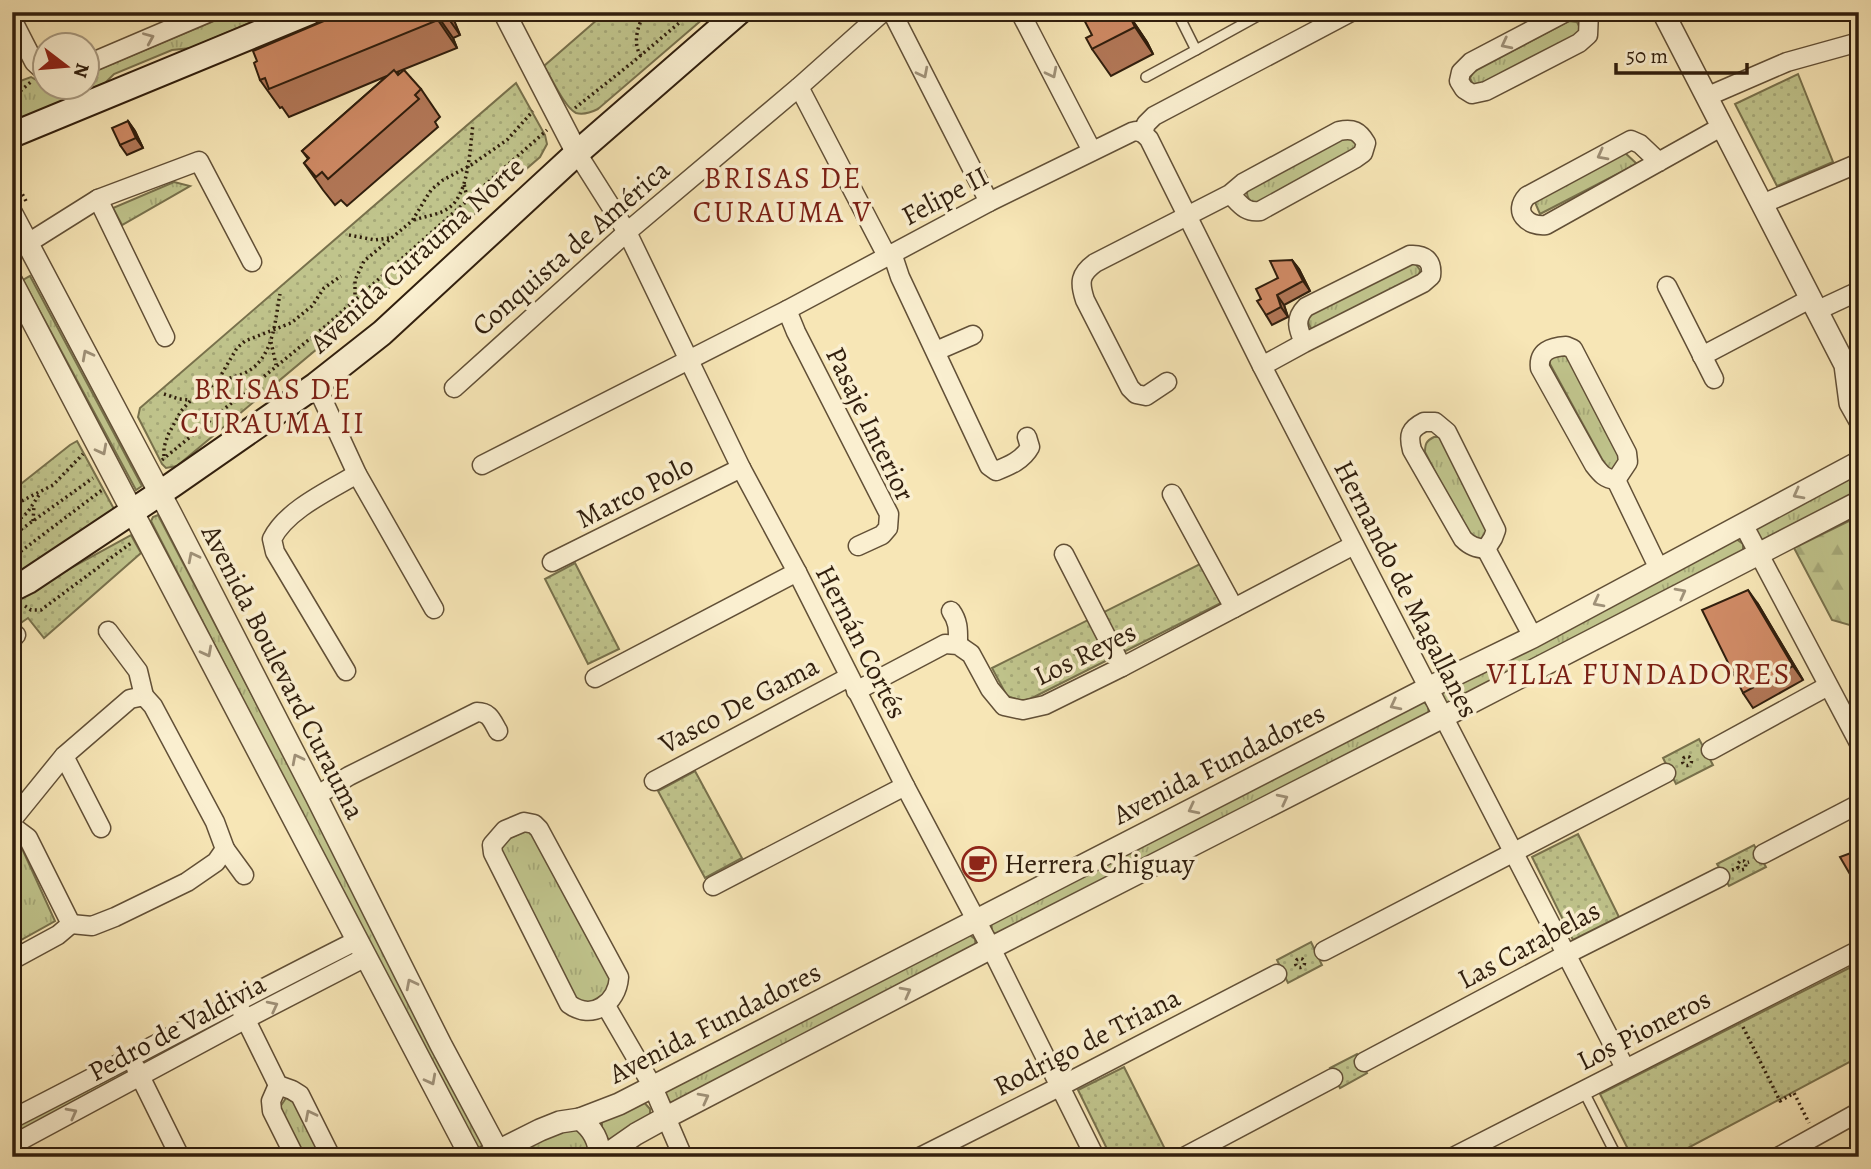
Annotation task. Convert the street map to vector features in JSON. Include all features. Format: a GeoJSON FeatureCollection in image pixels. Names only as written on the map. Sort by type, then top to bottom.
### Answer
{"type":"FeatureCollection","features":[{"type":"Feature","properties":{"kind":"main road"},"geometry":{"type":"LineString","coordinates":[[12,135],[310,12]]}},
{"type":"Feature","properties":{"kind":"main road","name":"Avenida Curauma Norte"},"geometry":{"type":"LineString","coordinates":[[12,589],[160,494],[316,384],[382,333],[577,153],[739,12]]}},
{"type":"Feature","properties":{"kind":"street"},"geometry":{"type":"LineString","coordinates":[[102,58],[210,12]]}},
{"type":"Feature","properties":{"kind":"street"},"geometry":{"type":"LineString","coordinates":[[504,12],[577,153]]}},
{"type":"Feature","properties":{"kind":"street","name":"Conquista de América"},"geometry":{"type":"LineString","coordinates":[[454,388],[627,232],[799,87],[883,12]]}},
{"type":"Feature","properties":{"kind":"street"},"geometry":{"type":"LineString","coordinates":[[892,12],[989,202]]}},
{"type":"Feature","properties":{"kind":"street"},"geometry":{"type":"LineString","coordinates":[[1020,12],[1092,150]]}},
{"type":"Feature","properties":{"kind":"street"},"geometry":{"type":"LineString","coordinates":[[1143,133],[1146,124],[1154,116],[1351,12]]}},
{"type":"Feature","properties":{"kind":"street"},"geometry":{"type":"LineString","coordinates":[[1566,12],[1471,62],[1461,72],[1459,81],[1464,89],[1472,94],[1486,91],[1579,43],[1588,35],[1589,12]]}},
{"type":"Feature","properties":{"kind":"street"},"geometry":{"type":"LineString","coordinates":[[1663,12],[1813,305],[1852,371],[1850,403],[1859,419]]}},
{"type":"Feature","properties":{"kind":"street"},"geometry":{"type":"LineString","coordinates":[[12,19],[32,58]]}},
{"type":"Feature","properties":{"kind":"street"},"geometry":{"type":"LineString","coordinates":[[1706,97],[1787,62],[1859,42]]}},
{"type":"Feature","properties":{"kind":"street"},"geometry":{"type":"LineString","coordinates":[[799,87],[889,255],[989,466],[996,471],[1017,461],[1030,447],[1027,438]]}},
{"type":"Feature","properties":{"kind":"street"},"geometry":{"type":"LineString","coordinates":[[1659,162],[1640,144],[1631,140],[1527,196],[1522,201],[1521,210],[1525,219],[1536,226],[1546,225],[1659,162],[1721,127]]}},
{"type":"Feature","properties":{"kind":"street"},"geometry":{"type":"LineString","coordinates":[[1167,382],[1146,396],[1136,394],[1130,388],[1085,300],[1082,279],[1085,271],[1095,263],[1230,194],[1242,183],[1339,131],[1355,130],[1366,143],[1363,153],[1356,158],[1260,211],[1251,212],[1243,208],[1230,194]]}},
{"type":"Feature","properties":{"kind":"street","name":"Felipe II"},"geometry":{"type":"LineString","coordinates":[[482,464],[787,310],[1092,150],[1132,132],[1143,133]]}},
{"type":"Feature","properties":{"kind":"street","name":"Hernando de Magallanes"},"geometry":{"type":"LineString","coordinates":[[1143,133],[1149,139],[1262,366],[1625,1068]]}},
{"type":"Feature","properties":{"kind":"street","name":"Hernán Cortés"},"geometry":{"type":"LineString","coordinates":[[577,153],[627,232],[741,468],[991,948],[1095,1157]]}},
{"type":"Feature","properties":{"kind":"street"},"geometry":{"type":"LineString","coordinates":[[20,246],[98,199],[199,161],[252,262]]}},
{"type":"Feature","properties":{"kind":"street"},"geometry":{"type":"LineString","coordinates":[[1762,204],[1859,163]]}},
{"type":"Feature","properties":{"kind":"street"},"geometry":{"type":"LineString","coordinates":[[98,199],[165,337]]}},
{"type":"Feature","properties":{"kind":"street","name":"Avenida Boulevard Curauma"},"geometry":{"type":"LineString","coordinates":[[12,214],[20,246],[155,463],[160,494],[316,796],[495,1155]]}},
{"type":"Feature","properties":{"kind":"street"},"geometry":{"type":"LineString","coordinates":[[1262,366],[1423,283],[1431,276],[1432,269],[1426,258],[1410,255],[1306,307],[1297,319],[1304,343]]}},
{"type":"Feature","properties":{"kind":"street","name":"Avenida Boulevard Curauma"},"geometry":{"type":"LineString","coordinates":[[12,282],[471,1157]]}},
{"type":"Feature","properties":{"kind":"street"},"geometry":{"type":"LineString","coordinates":[[1667,286],[1714,379]]}},
{"type":"Feature","properties":{"kind":"street"},"geometry":{"type":"LineString","coordinates":[[1702,356],[1813,305],[1859,291]]}},
{"type":"Feature","properties":{"kind":"street","name":"Pasaje Interior"},"geometry":{"type":"LineString","coordinates":[[787,310],[888,514],[888,528],[882,535],[858,546]]}},
{"type":"Feature","properties":{"kind":"street"},"geometry":{"type":"LineString","coordinates":[[936,351],[973,335]]}},
{"type":"Feature","properties":{"kind":"street"},"geometry":{"type":"LineString","coordinates":[[1566,346],[1573,349],[1620,437],[1628,462],[1616,480],[1607,479],[1594,465],[1539,368],[1543,353],[1553,347],[1566,346]]}},
{"type":"Feature","properties":{"kind":"street"},"geometry":{"type":"LineString","coordinates":[[316,384],[358,474],[434,609]]}},
{"type":"Feature","properties":{"kind":"street"},"geometry":{"type":"LineString","coordinates":[[1424,422],[1435,422],[1447,432],[1496,530],[1486,549],[1476,548],[1463,539],[1412,450],[1410,432],[1416,426],[1424,422]]}},
{"type":"Feature","properties":{"kind":"street","name":"Avenida Fundadores"},"geometry":{"type":"LineString","coordinates":[[495,1155],[540,1130],[560,1122],[580,1119],[653,1087],[1428,688],[1533,637],[1859,462]]}},
{"type":"Feature","properties":{"kind":"street","name":"Marco Polo"},"geometry":{"type":"LineString","coordinates":[[552,562],[741,468]]}},
{"type":"Feature","properties":{"kind":"street"},"geometry":{"type":"LineString","coordinates":[[346,671],[275,552],[272,539],[277,528],[290,515],[358,474]]}},
{"type":"Feature","properties":{"kind":"street"},"geometry":{"type":"LineString","coordinates":[[1616,480],[1659,569]]}},
{"type":"Feature","properties":{"kind":"street"},"geometry":{"type":"LineString","coordinates":[[1172,494],[1234,608]]}},
{"type":"Feature","properties":{"kind":"street"},"geometry":{"type":"LineString","coordinates":[[580,1119],[597,1139],[602,1157],[665,1118],[991,948],[1859,502]]}},
{"type":"Feature","properties":{"kind":"street"},"geometry":{"type":"LineString","coordinates":[[1743,524],[1859,743]]}},
{"type":"Feature","properties":{"kind":"street","name":"Los Reyes"},"geometry":{"type":"LineString","coordinates":[[958,645],[971,654],[990,689],[1004,706],[1023,710],[1045,705],[1354,545]]}},
{"type":"Feature","properties":{"kind":"street"},"geometry":{"type":"LineString","coordinates":[[1486,549],[1533,637]]}},
{"type":"Feature","properties":{"kind":"street"},"geometry":{"type":"LineString","coordinates":[[1064,554],[1122,667]]}},
{"type":"Feature","properties":{"kind":"street"},"geometry":{"type":"LineString","coordinates":[[595,678],[797,572]]}},
{"type":"Feature","properties":{"kind":"street"},"geometry":{"type":"LineString","coordinates":[[853,684],[945,644],[958,645],[957,619],[951,611]]}},
{"type":"Feature","properties":{"kind":"street"},"geometry":{"type":"LineString","coordinates":[[108,631],[138,671],[144,696],[153,706],[209,811],[225,849],[244,875]]}},
{"type":"Feature","properties":{"kind":"street","name":"Vasco De Gama"},"geometry":{"type":"LineString","coordinates":[[654,780],[853,684]]}},
{"type":"Feature","properties":{"kind":"street"},"geometry":{"type":"LineString","coordinates":[[1711,750],[1828,686]]}},
{"type":"Feature","properties":{"kind":"street"},"geometry":{"type":"LineString","coordinates":[[12,820],[64,756],[130,699],[144,696]]}},
{"type":"Feature","properties":{"kind":"street"},"geometry":{"type":"LineString","coordinates":[[316,796],[349,776],[477,712],[489,714],[498,731]]}},
{"type":"Feature","properties":{"kind":"street"},"geometry":{"type":"LineString","coordinates":[[64,756],[101,828]]}},
{"type":"Feature","properties":{"kind":"street"},"geometry":{"type":"LineString","coordinates":[[1324,951],[1666,773]]}},
{"type":"Feature","properties":{"kind":"street"},"geometry":{"type":"LineString","coordinates":[[713,887],[905,786]]}},
{"type":"Feature","properties":{"kind":"street"},"geometry":{"type":"LineString","coordinates":[[1763,854],[1859,804]]}},
{"type":"Feature","properties":{"kind":"street"},"geometry":{"type":"LineString","coordinates":[[524,822],[534,824],[539,829],[619,977],[614,995],[606,1006],[586,1012],[577,1010],[563,996],[493,853],[492,845],[505,830],[524,822]]}},
{"type":"Feature","properties":{"kind":"street"},"geometry":{"type":"LineString","coordinates":[[12,827],[28,838],[71,924]]}},
{"type":"Feature","properties":{"kind":"street"},"geometry":{"type":"LineString","coordinates":[[12,960],[58,935],[71,924],[92,926],[187,882],[216,862],[225,849]]}},
{"type":"Feature","properties":{"kind":"street","name":"Las Carabelas"},"geometry":{"type":"LineString","coordinates":[[1364,1062],[1567,954],[1720,877]]}},
{"type":"Feature","properties":{"kind":"street","name":"Pedro de Valdivia"},"geometry":{"type":"LineString","coordinates":[[12,1119],[236,1001],[362,949]]}},
{"type":"Feature","properties":{"kind":"street","name":"Pedro de Valdivia"},"geometry":{"type":"LineString","coordinates":[[12,1145],[246,1019],[362,949]]}},
{"type":"Feature","properties":{"kind":"street","name":"Los Pioneros"},"geometry":{"type":"LineString","coordinates":[[1453,1157],[1859,950]]}},
{"type":"Feature","properties":{"kind":"street","name":"Rodrigo de Triana"},"geometry":{"type":"LineString","coordinates":[[920,1157],[1277,974]]}},
{"type":"Feature","properties":{"kind":"street"},"geometry":{"type":"LineString","coordinates":[[236,1001],[278,1085],[300,1095],[331,1157]]}},
{"type":"Feature","properties":{"kind":"street"},"geometry":{"type":"LineString","coordinates":[[606,1006],[653,1087],[683,1157]]}},
{"type":"Feature","properties":{"kind":"street"},"geometry":{"type":"LineString","coordinates":[[131,1058],[180,1157]]}},
{"type":"Feature","properties":{"kind":"street"},"geometry":{"type":"LineString","coordinates":[[1184,1157],[1333,1078]]}},
{"type":"Feature","properties":{"kind":"street"},"geometry":{"type":"LineString","coordinates":[[278,1085],[271,1101],[272,1111],[295,1157]]}},
{"type":"Feature","properties":{"kind":"street"},"geometry":{"type":"LineString","coordinates":[[1778,1157],[1859,1112]]}},
{"type":"Feature","properties":{"kind":"lane"},"geometry":{"type":"LineString","coordinates":[[1177,12],[1196,50]]}},
{"type":"Feature","properties":{"kind":"lane"},"geometry":{"type":"LineString","coordinates":[[1146,78],[1265,12]]}},
{"type":"Feature","properties":{"kind":"lane"},"geometry":{"type":"LineString","coordinates":[[1583,1090],[1617,1157]]}},
{"type":"Feature","properties":{"kind":"path"},"geometry":{"type":"LineString","coordinates":[[641,56],[636,48],[640,22],[645,12]]}},
{"type":"Feature","properties":{"kind":"path"},"geometry":{"type":"LineString","coordinates":[[155,463],[355,300],[560,120],[692,12]]}},
{"type":"Feature","properties":{"kind":"path"},"geometry":{"type":"LineString","coordinates":[[12,98],[32,82]]}},
{"type":"Feature","properties":{"kind":"path"},"geometry":{"type":"LineString","coordinates":[[412,221],[430,190],[507,140],[535,110]]}},
{"type":"Feature","properties":{"kind":"path"},"geometry":{"type":"LineString","coordinates":[[355,300],[355,280],[360,267],[371,254],[412,221],[449,208],[458,200],[464,183],[473,124]]}},
{"type":"Feature","properties":{"kind":"path"},"geometry":{"type":"LineString","coordinates":[[464,183],[468,200]]}},
{"type":"Feature","properties":{"kind":"path"},"geometry":{"type":"LineString","coordinates":[[349,235],[375,240],[391,238]]}},
{"type":"Feature","properties":{"kind":"path"},"geometry":{"type":"LineString","coordinates":[[217,382],[237,348],[245,341],[291,323],[303,315],[324,288],[341,276]]}},
{"type":"Feature","properties":{"kind":"path"},"geometry":{"type":"LineString","coordinates":[[155,463],[172,426],[191,400],[217,382],[246,372],[263,357],[273,331],[280,294]]}},
{"type":"Feature","properties":{"kind":"path"},"geometry":{"type":"LineString","coordinates":[[270,340],[276,366]]}},
{"type":"Feature","properties":{"kind":"path"},"geometry":{"type":"LineString","coordinates":[[164,394],[191,400]]}},
{"type":"Feature","properties":{"kind":"path"},"geometry":{"type":"LineString","coordinates":[[12,506],[53,485],[84,453]]}},
{"type":"Feature","properties":{"kind":"path"},"geometry":{"type":"LineString","coordinates":[[12,536],[97,475]]}},
{"type":"Feature","properties":{"kind":"path"},"geometry":{"type":"LineString","coordinates":[[12,558],[103,488]]}},
{"type":"Feature","properties":{"kind":"path"},"geometry":{"type":"LineString","coordinates":[[12,524],[24,516],[40,493]]}},
{"type":"Feature","properties":{"kind":"path"},"geometry":{"type":"LineString","coordinates":[[33,521],[35,503]]}},
{"type":"Feature","properties":{"kind":"path"},"geometry":{"type":"LineString","coordinates":[[12,616],[23,605],[31,610],[41,610],[135,540]]}},
{"type":"Feature","properties":{"kind":"path"},"geometry":{"type":"LineString","coordinates":[[1736,1012],[1780,1101],[1794,1093],[1816,1136]]}},
{"type":"Feature","properties":{"kind":"green space"},"geometry":{"type":"Polygon","coordinates":[[[235,12],[275,12],[191,48],[172,50],[114,74],[102,84],[102,68],[235,12]]]}},
{"type":"Feature","properties":{"kind":"green space"},"geometry":{"type":"Polygon","coordinates":[[[606,12],[711,12],[598,109],[576,113],[563,99],[544,66],[606,12]]]}},
{"type":"Feature","properties":{"kind":"green space"},"geometry":{"type":"Polygon","coordinates":[[[1569,21],[1577,22],[1579,35],[1480,87],[1473,85],[1470,78],[1473,72],[1569,21]]]}},
{"type":"Feature","properties":{"kind":"green space"},"geometry":{"type":"Polygon","coordinates":[[[1798,74],[1833,162],[1777,186],[1735,104],[1798,74]]]}},
{"type":"Feature","properties":{"kind":"green space"},"geometry":{"type":"Polygon","coordinates":[[[31,77],[32,102],[60,102],[12,122],[12,84],[31,77]]]}},
{"type":"Feature","properties":{"kind":"green space"},"geometry":{"type":"Polygon","coordinates":[[[516,83],[545,135],[547,144],[540,157],[372,303],[177,466],[166,468],[138,417],[140,408],[516,83]]]}},
{"type":"Feature","properties":{"kind":"green space"},"geometry":{"type":"Polygon","coordinates":[[[1345,133],[1357,137],[1357,149],[1258,204],[1248,198],[1248,188],[1345,133]]]}},
{"type":"Feature","properties":{"kind":"green space"},"geometry":{"type":"Polygon","coordinates":[[[1623,151],[1637,164],[1540,214],[1534,200],[1623,151]]]}},
{"type":"Feature","properties":{"kind":"green space"},"geometry":{"type":"Polygon","coordinates":[[[174,182],[190,186],[122,225],[113,208],[174,182]]]}},
{"type":"Feature","properties":{"kind":"green space"},"geometry":{"type":"Polygon","coordinates":[[[1414,262],[1420,270],[1419,277],[1313,331],[1310,327],[1309,315],[1414,262]]]}},
{"type":"Feature","properties":{"kind":"green space"},"geometry":{"type":"Polygon","coordinates":[[[30,276],[142,486],[136,490],[23,280],[30,276]]]}},
{"type":"Feature","properties":{"kind":"green space"},"geometry":{"type":"Polygon","coordinates":[[[1555,351],[1569,355],[1623,463],[1619,471],[1608,470],[1550,364],[1555,351]]]}},
{"type":"Feature","properties":{"kind":"green space"},"geometry":{"type":"Polygon","coordinates":[[[1434,437],[1440,437],[1489,530],[1485,542],[1470,540],[1425,452],[1427,443],[1434,437]]]}},
{"type":"Feature","properties":{"kind":"green space"},"geometry":{"type":"Polygon","coordinates":[[[77,441],[114,509],[33,565],[12,575],[12,491],[77,441]]]}},
{"type":"Feature","properties":{"kind":"green space"},"geometry":{"type":"Polygon","coordinates":[[[1859,474],[1859,495],[1765,543],[1759,537],[1755,528],[1859,474]]]}},
{"type":"Feature","properties":{"kind":"green space"},"geometry":{"type":"Polygon","coordinates":[[[158,515],[486,1143],[474,1151],[151,521],[158,515]]]}},
{"type":"Feature","properties":{"kind":"green space"},"geometry":{"type":"Polygon","coordinates":[[[1859,516],[1859,623],[1853,626],[1832,620],[1794,548],[1859,516]]]}},
{"type":"Feature","properties":{"kind":"green space"},"geometry":{"type":"Polygon","coordinates":[[[131,535],[141,553],[44,638],[28,618],[12,629],[12,600],[131,535]]]}},
{"type":"Feature","properties":{"kind":"green space"},"geometry":{"type":"Polygon","coordinates":[[[1735,538],[1743,544],[1743,554],[1449,706],[1441,700],[1441,689],[1735,538]]]}},
{"type":"Feature","properties":{"kind":"green space"},"geometry":{"type":"Polygon","coordinates":[[[575,563],[619,649],[588,664],[545,579],[575,563]]]}},
{"type":"Feature","properties":{"kind":"green space"},"geometry":{"type":"Polygon","coordinates":[[[1200,564],[1221,603],[1030,699],[1022,701],[1007,696],[992,668],[1200,564]]]}},
{"type":"Feature","properties":{"kind":"green space"},"geometry":{"type":"Polygon","coordinates":[[[1421,699],[1428,706],[1429,717],[1000,939],[992,931],[991,920],[1421,699]]]}},
{"type":"Feature","properties":{"kind":"green space"},"geometry":{"type":"Polygon","coordinates":[[[1699,739],[1713,765],[1676,784],[1663,758],[1699,739]]]}},
{"type":"Feature","properties":{"kind":"green space"},"geometry":{"type":"Polygon","coordinates":[[[695,771],[742,858],[705,878],[658,791],[695,771]]]}},
{"type":"Feature","properties":{"kind":"green space"},"geometry":{"type":"Polygon","coordinates":[[[532,828],[612,979],[610,990],[586,1005],[577,1003],[501,854],[500,843],[532,828]]]}},
{"type":"Feature","properties":{"kind":"green space"},"geometry":{"type":"Polygon","coordinates":[[[1578,834],[1619,917],[1573,940],[1532,857],[1578,834]]]}},
{"type":"Feature","properties":{"kind":"green space"},"geometry":{"type":"Polygon","coordinates":[[[12,842],[20,844],[55,921],[12,945],[12,842]]]}},
{"type":"Feature","properties":{"kind":"green space"},"geometry":{"type":"Polygon","coordinates":[[[1754,845],[1766,867],[1729,886],[1717,864],[1754,845]]]}},
{"type":"Feature","properties":{"kind":"green space"},"geometry":{"type":"Polygon","coordinates":[[[967,933],[975,939],[976,950],[672,1104],[666,1098],[665,1088],[967,933]]]}},
{"type":"Feature","properties":{"kind":"green space"},"geometry":{"type":"Polygon","coordinates":[[[1311,942],[1322,965],[1288,983],[1277,960],[1311,942]]]}},
{"type":"Feature","properties":{"kind":"green space"},"geometry":{"type":"Polygon","coordinates":[[[1859,963],[1859,1057],[1671,1157],[1632,1157],[1600,1094],[1859,963]]]}},
{"type":"Feature","properties":{"kind":"green space"},"geometry":{"type":"Polygon","coordinates":[[[1357,1054],[1367,1073],[1340,1088],[1330,1068],[1357,1054]]]}},
{"type":"Feature","properties":{"kind":"green space"},"geometry":{"type":"Polygon","coordinates":[[[126,1066],[133,1070],[12,1136],[12,1125],[126,1066]]]}},
{"type":"Feature","properties":{"kind":"green space"},"geometry":{"type":"Polygon","coordinates":[[[1124,1067],[1166,1151],[1156,1157],[1111,1157],[1078,1090],[1124,1067]]]}},
{"type":"Feature","properties":{"kind":"green space"},"geometry":{"type":"Polygon","coordinates":[[[286,1098],[298,1105],[324,1157],[303,1157],[280,1107],[286,1098]]]}},
{"type":"Feature","properties":{"kind":"green space"},"geometry":{"type":"Polygon","coordinates":[[[642,1100],[650,1109],[650,1119],[609,1140],[602,1132],[602,1120],[642,1100]]]}},
{"type":"Feature","properties":{"kind":"green space"},"geometry":{"type":"Polygon","coordinates":[[[566,1128],[580,1130],[590,1146],[587,1157],[520,1157],[517,1151],[566,1128]]]}},
{"type":"Feature","properties":{"kind":"building"},"geometry":{"type":"Polygon","coordinates":[[[345,12],[434,12],[438,20],[269,89],[265,78],[260,80],[253,51],[345,12]]]}},
{"type":"Feature","properties":{"kind":"building"},"geometry":{"type":"Polygon","coordinates":[[[1080,12],[1115,12],[1119,20],[1129,15],[1135,27],[1092,49],[1086,38],[1092,35],[1080,12]]]}},
{"type":"Feature","properties":{"kind":"building"},"geometry":{"type":"Polygon","coordinates":[[[394,70],[398,75],[404,70],[421,89],[415,95],[419,99],[328,179],[322,172],[316,177],[304,163],[309,158],[302,151],[394,70]]]}},
{"type":"Feature","properties":{"kind":"building"},"geometry":{"type":"Polygon","coordinates":[[[128,121],[136,138],[120,145],[112,128],[128,121]]]}},
{"type":"Feature","properties":{"kind":"building"},"geometry":{"type":"Polygon","coordinates":[[[1292,260],[1303,281],[1277,295],[1281,307],[1266,315],[1257,301],[1261,299],[1256,289],[1278,278],[1270,261],[1292,260]]]}},
{"type":"Feature","properties":{"kind":"building"},"geometry":{"type":"Polygon","coordinates":[[[1748,590],[1793,666],[1743,693],[1702,610],[1748,590]]]}},
{"type":"Feature","properties":{"kind":"building"},"geometry":{"type":"Polygon","coordinates":[[[1859,850],[1859,872],[1851,876],[1840,857],[1859,850]]]}},
{"type":"Feature","properties":{"kind":"place","name":"Herrera Chiguay"},"geometry":{"type":"Point","coordinates":[979,864]}},
{"type":"Feature","properties":{"kind":"district","name":"BRISAS DE CURAUMA V"},"geometry":{"type":"Point","coordinates":[783,195]}},
{"type":"Feature","properties":{"kind":"district","name":"BRISAS DE CURAUMA II"},"geometry":{"type":"Point","coordinates":[273,406]}},
{"type":"Feature","properties":{"kind":"district","name":"VILLA FUNDADORES"},"geometry":{"type":"Point","coordinates":[1639,674]}}]}
